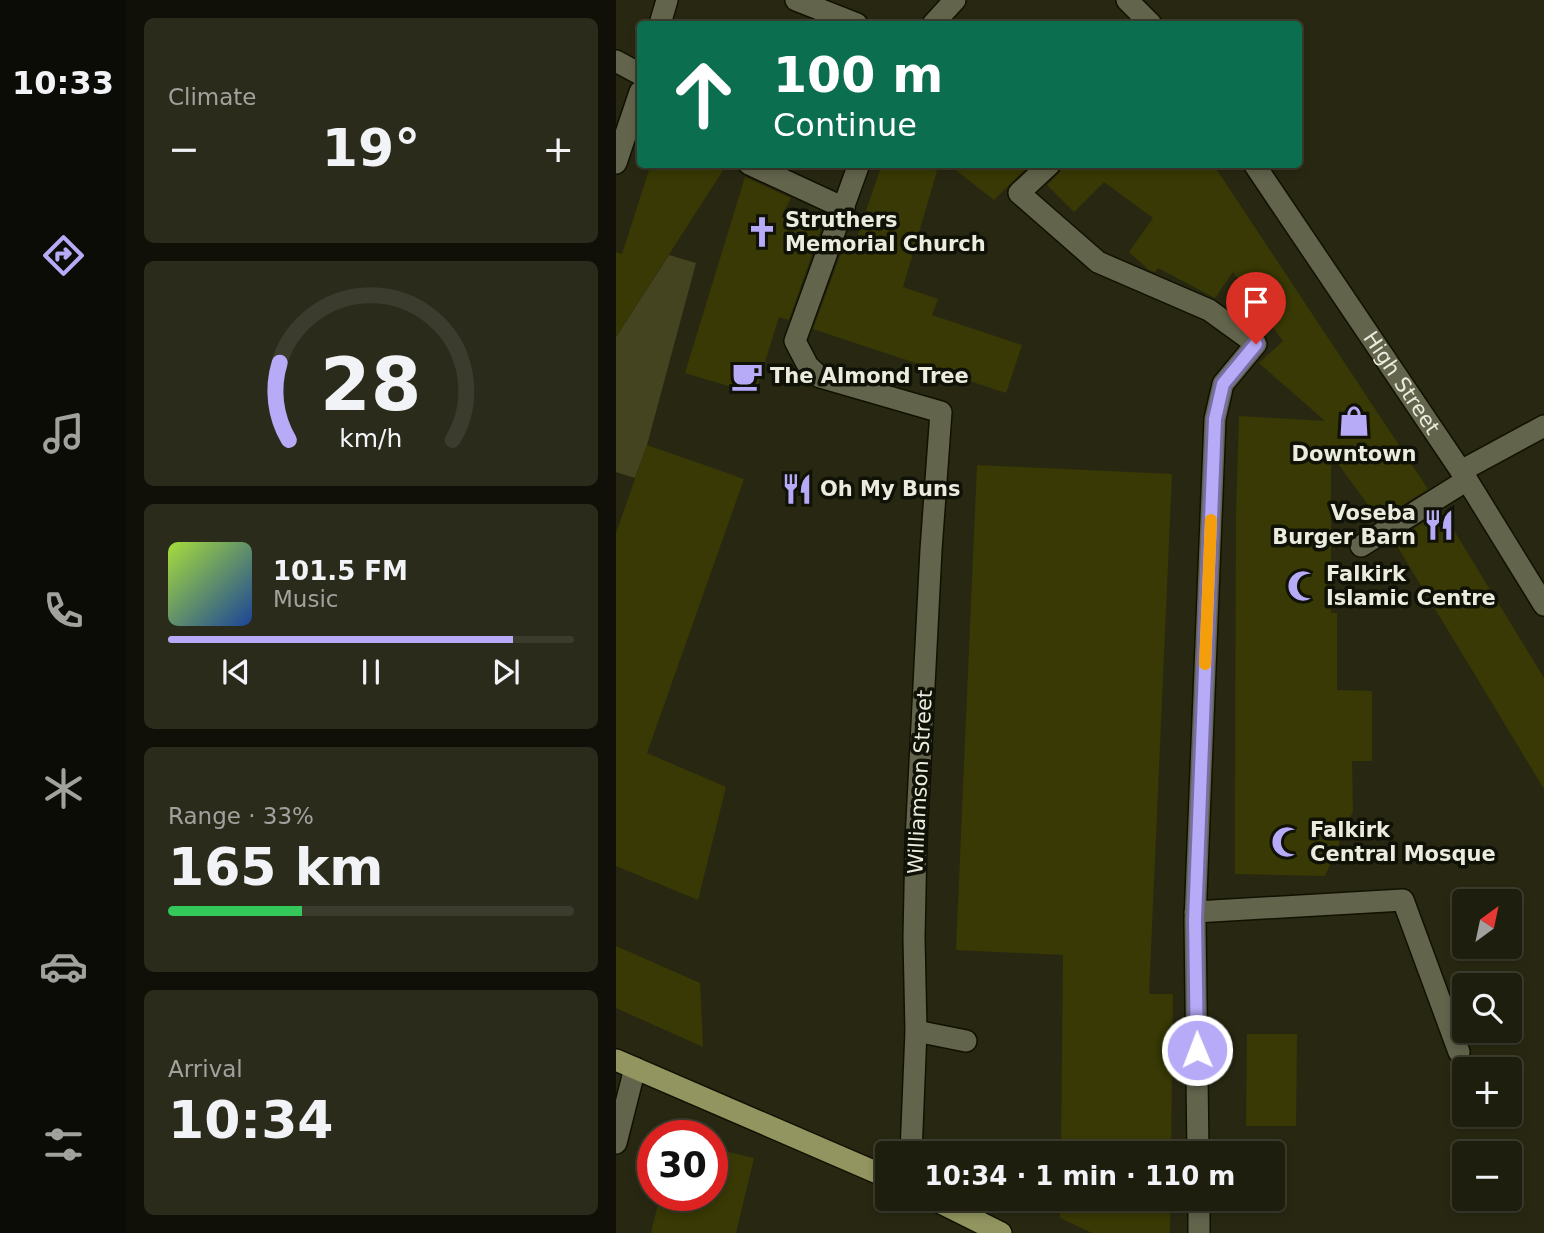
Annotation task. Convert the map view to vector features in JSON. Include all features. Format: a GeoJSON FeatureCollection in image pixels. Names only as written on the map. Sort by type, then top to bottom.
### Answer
{"type":"FeatureCollection","features":[{"type":"Feature","properties":{"kind":"main road"},"geometry":{"type":"LineString","coordinates":[[626,1064],[875,1172]]}},
{"type":"Feature","properties":{"kind":"main road"},"geometry":{"type":"LineString","coordinates":[[957,1211],[1001,1233]]}},
{"type":"Feature","properties":{"kind":"street"},"geometry":{"type":"LineString","coordinates":[[661,21],[667,0]]}},
{"type":"Feature","properties":{"kind":"street"},"geometry":{"type":"LineString","coordinates":[[796,0],[850,21]]}},
{"type":"Feature","properties":{"kind":"street"},"geometry":{"type":"LineString","coordinates":[[936,21],[955,0]]}},
{"type":"Feature","properties":{"kind":"street"},"geometry":{"type":"LineString","coordinates":[[1127,0],[1148,21]]}},
{"type":"Feature","properties":{"kind":"street"},"geometry":{"type":"LineString","coordinates":[[616,61],[637,72]]}},
{"type":"Feature","properties":{"kind":"street"},"geometry":{"type":"LineString","coordinates":[[616,163],[637,109]]}},
{"type":"Feature","properties":{"kind":"street"},"geometry":{"type":"LineString","coordinates":[[758,168],[844,208],[858,168]]}},
{"type":"Feature","properties":{"kind":"street"},"geometry":{"type":"LineString","coordinates":[[1046,168],[1020,193],[1098,262],[1209,310],[1256,344],[1223,384],[1215,419],[1195,912],[1198,1141]]}},
{"type":"Feature","properties":{"kind":"street","name":"High Street"},"geometry":{"type":"LineString","coordinates":[[1257,168],[1464,475],[1544,605]]}},
{"type":"Feature","properties":{"kind":"street","name":"Williamson Street"},"geometry":{"type":"LineString","coordinates":[[844,208],[795,341],[808,366],[820,377],[941,412],[916,842],[916,1031],[911,1141]]}},
{"type":"Feature","properties":{"kind":"street"},"geometry":{"type":"LineString","coordinates":[[1361,546],[1464,475],[1544,426]]}},
{"type":"Feature","properties":{"kind":"street"},"geometry":{"type":"LineString","coordinates":[[1195,912],[1403,900],[1460,1052]]}},
{"type":"Feature","properties":{"kind":"street"},"geometry":{"type":"LineString","coordinates":[[916,1031],[966,1041]]}},
{"type":"Feature","properties":{"kind":"street"},"geometry":{"type":"LineString","coordinates":[[616,1143],[626,1064]]}},
{"type":"Feature","properties":{"kind":"street"},"geometry":{"type":"LineString","coordinates":[[1199,1211],[1199,1233]]}},
{"type":"Feature","properties":{"kind":"shaded area"},"geometry":{"type":"Polygon","coordinates":[[[669,255],[696,263],[647,445],[635,478],[616,472],[616,337],[669,255]]]}},
{"type":"Feature","properties":{"kind":"building"},"geometry":{"type":"Polygon","coordinates":[[[650,168],[724,168],[616,337],[616,252],[622,254],[650,168]]]}},
{"type":"Feature","properties":{"kind":"building"},"geometry":{"type":"Polygon","coordinates":[[[881,168],[938,168],[903,287],[938,299],[932,315],[1022,345],[1006,393],[813,329],[847,237],[856,240],[881,168]]]}},
{"type":"Feature","properties":{"kind":"building"},"geometry":{"type":"Polygon","coordinates":[[[953,168],[1026,168],[994,200],[953,168]]]}},
{"type":"Feature","properties":{"kind":"building"},"geometry":{"type":"Polygon","coordinates":[[[1061,168],[1216,168],[1428,489],[1379,520],[1331,454],[1331,613],[1337,613],[1337,690],[1372,691],[1372,761],[1352,761],[1353,811],[1325,876],[1235,874],[1235,793],[1239,416],[1325,421],[1259,363],[1283,341],[1233,272],[1215,298],[1158,268],[1155,272],[1149,270],[1129,252],[1153,218],[1104,182],[1074,212],[1047,185],[1061,168]]]}},
{"type":"Feature","properties":{"kind":"building"},"geometry":{"type":"Polygon","coordinates":[[[745,177],[791,198],[781,217],[821,229],[789,320],[779,317],[755,394],[685,373],[745,177]]]}},
{"type":"Feature","properties":{"kind":"building"},"geometry":{"type":"Polygon","coordinates":[[[647,445],[744,479],[647,753],[726,787],[698,900],[616,866],[616,533],[647,445]]]}},
{"type":"Feature","properties":{"kind":"building"},"geometry":{"type":"Polygon","coordinates":[[[977,465],[1172,474],[1149,994],[1173,994],[1171,1141],[1061,1141],[1063,955],[956,950],[977,465]]]}},
{"type":"Feature","properties":{"kind":"building"},"geometry":{"type":"Polygon","coordinates":[[[1442,511],[1544,678],[1544,789],[1394,541],[1442,511]]]}},
{"type":"Feature","properties":{"kind":"building"},"geometry":{"type":"Polygon","coordinates":[[[616,946],[700,983],[703,1047],[616,1008],[616,946]]]}},
{"type":"Feature","properties":{"kind":"building"},"geometry":{"type":"Polygon","coordinates":[[[1247,1034],[1297,1034],[1296,1126],[1246,1126],[1247,1034]]]}},
{"type":"Feature","properties":{"kind":"building"},"geometry":{"type":"Polygon","coordinates":[[[728,1152],[754,1158],[736,1233],[651,1233],[656,1211],[728,1211],[728,1152]]]}},
{"type":"Feature","properties":{"kind":"building"},"geometry":{"type":"Polygon","coordinates":[[[1060,1211],[1170,1211],[1170,1233],[1092,1233],[1060,1218],[1060,1211]]]}},
{"type":"Feature","properties":{"kind":"slow traffic"},"geometry":{"type":"LineString","coordinates":[[1205,664],[1211,520]]}},
{"type":"Feature","properties":{"kind":"place","name":"Struthers Memorial Church"},"geometry":{"type":"Point","coordinates":[762,232]}},
{"type":"Feature","properties":{"kind":"place","name":"The Almond Tree"},"geometry":{"type":"Point","coordinates":[747,376]}},
{"type":"Feature","properties":{"kind":"place","name":"Downtown"},"geometry":{"type":"Point","coordinates":[1354,421]}},
{"type":"Feature","properties":{"kind":"place","name":"Oh My Buns"},"geometry":{"type":"Point","coordinates":[797,489]}},
{"type":"Feature","properties":{"kind":"place","name":"Voseba Burger Barn"},"geometry":{"type":"Point","coordinates":[1439,525]}},
{"type":"Feature","properties":{"kind":"place","name":"Falkirk Islamic Centre"},"geometry":{"type":"Point","coordinates":[1303,586]}},
{"type":"Feature","properties":{"kind":"place","name":"Falkirk Central Mosque"},"geometry":{"type":"Point","coordinates":[1287,842]}},
{"type":"Feature","properties":{"kind":"route"},"geometry":{"type":"LineString","coordinates":[[1197,1050],[1195,920],[1215,419],[1223,384],[1256,344]]}}]}
